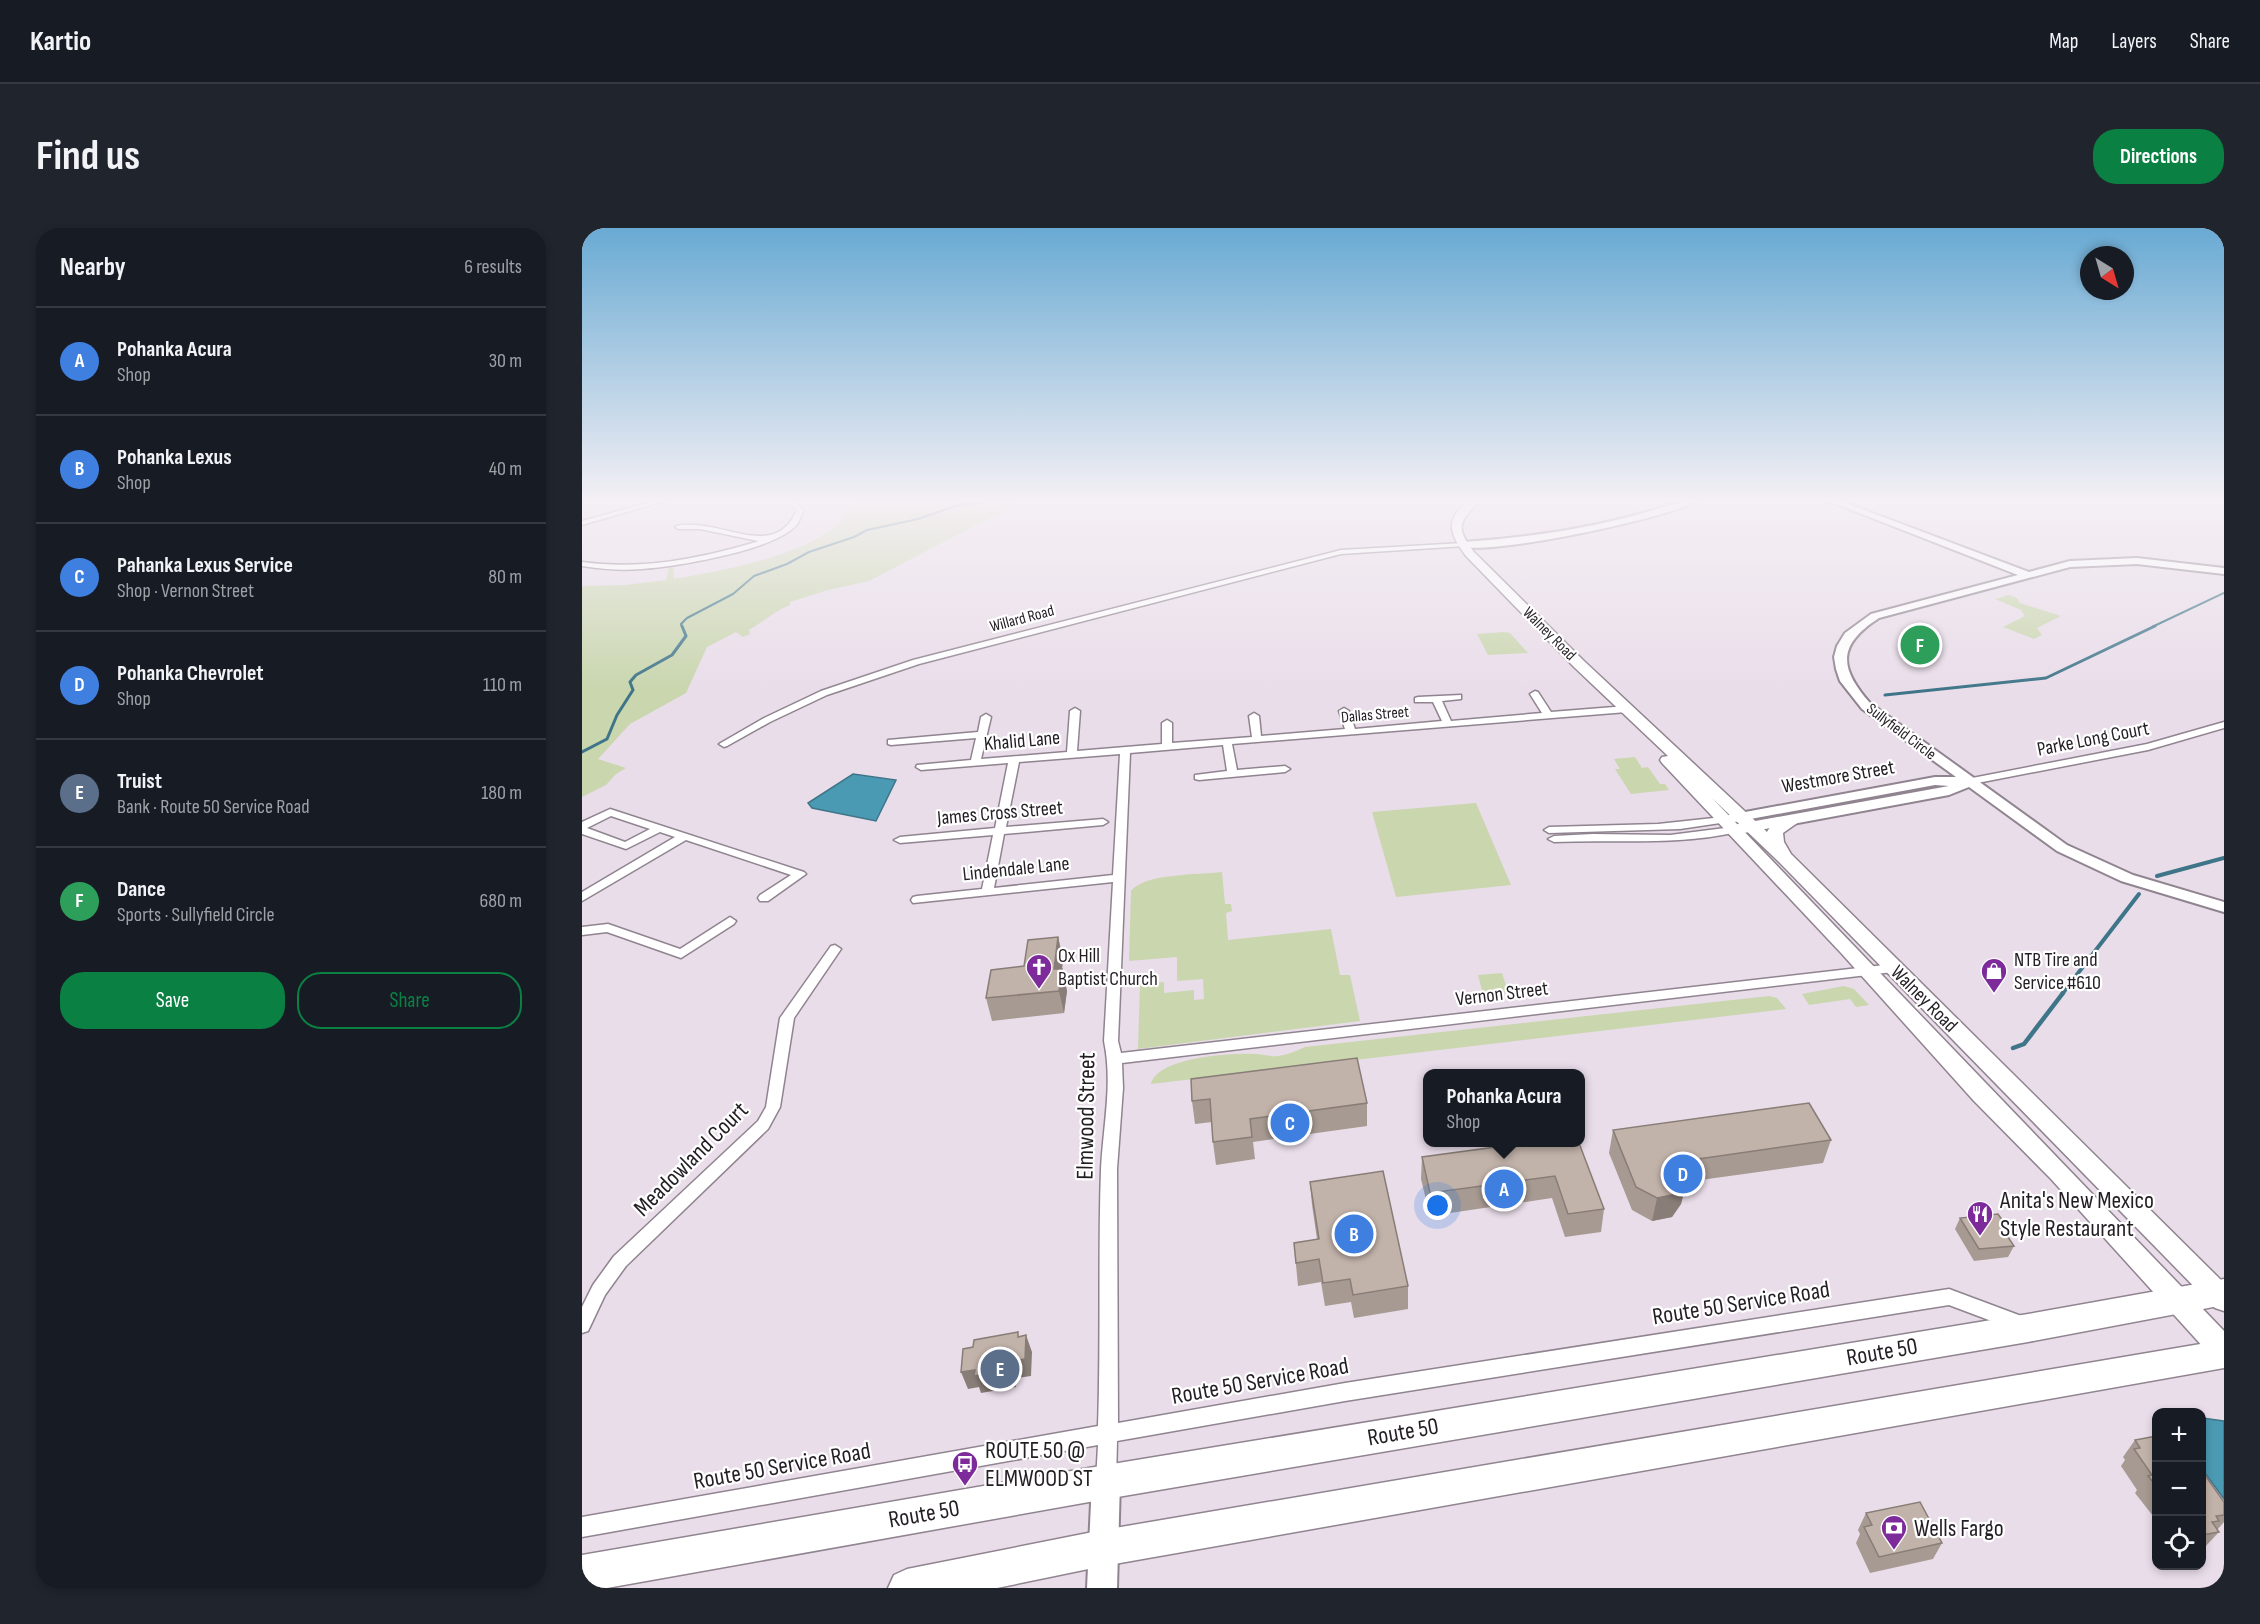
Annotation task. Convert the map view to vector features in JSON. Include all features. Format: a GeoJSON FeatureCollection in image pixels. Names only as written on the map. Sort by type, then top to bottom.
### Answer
{"type":"FeatureCollection","features":[{"type":"Feature","properties":{"kind":"highway","name":"Route 50"},"geometry":{"type":"LineString","coordinates":[[582,1574],[1106,1482],[2028,1328],[2179,1300],[2222,1295]]}},
{"type":"Feature","properties":{"kind":"highway"},"geometry":{"type":"LineString","coordinates":[[907,1588],[1103,1548],[2224,1352]]}},
{"type":"Feature","properties":{"kind":"main road","name":"Walney Road"},"geometry":{"type":"LineString","coordinates":[[1479,563],[1627,709],[1678,773],[1737,823],[1785,858],[2222,1295]]}},
{"type":"Feature","properties":{"kind":"main road"},"geometry":{"type":"LineString","coordinates":[[1785,858],[1776,842],[1775,832],[1780,826],[1792,821]]}},
{"type":"Feature","properties":{"kind":"main road","name":"Walney Road"},"geometry":{"type":"LineString","coordinates":[[1737,823],[1982,1095],[2059,1172],[2179,1300],[2224,1352]]}},
{"type":"Feature","properties":{"kind":"street"},"geometry":{"type":"LineString","coordinates":[[582,564],[629,567],[676,563]]}},
{"type":"Feature","properties":{"kind":"street","name":"Willard Road"},"geometry":{"type":"LineString","coordinates":[[724,744],[809,699],[863,678],[916,662],[1297,563]]}},
{"type":"Feature","properties":{"kind":"street"},"geometry":{"type":"LineString","coordinates":[[1997,563],[2025,574]]}},
{"type":"Feature","properties":{"kind":"street","name":"Sullyfield Circle"},"geometry":{"type":"LineString","coordinates":[[2076,563],[2025,574],[1875,616],[1854,630],[1840,649],[1842,673],[1853,694],[1873,712],[2043,837],[2082,858],[2152,887],[2224,907]]}},
{"type":"Feature","properties":{"kind":"street","name":"Sullyfield Circle"},"geometry":{"type":"LineString","coordinates":[[2166,563],[2224,571]]}},
{"type":"Feature","properties":{"kind":"street"},"geometry":{"type":"LineString","coordinates":[[1535,694],[1548,716]]}},
{"type":"Feature","properties":{"kind":"street"},"geometry":{"type":"LineString","coordinates":[[1418,700],[1458,697]]}},
{"type":"Feature","properties":{"kind":"street"},"geometry":{"type":"LineString","coordinates":[[1437,699],[1448,724]]}},
{"type":"Feature","properties":{"kind":"street","name":"Dallas Street"},"geometry":{"type":"LineString","coordinates":[[1125,750],[1627,709]]}},
{"type":"Feature","properties":{"kind":"street"},"geometry":{"type":"LineString","coordinates":[[1072,755],[1075,711]]}},
{"type":"Feature","properties":{"kind":"street"},"geometry":{"type":"LineString","coordinates":[[1344,711],[1351,732]]}},
{"type":"Feature","properties":{"kind":"street"},"geometry":{"type":"LineString","coordinates":[[1254,716],[1257,740]]}},
{"type":"Feature","properties":{"kind":"street"},"geometry":{"type":"LineString","coordinates":[[975,763],[986,717]]}},
{"type":"Feature","properties":{"kind":"street"},"geometry":{"type":"LineString","coordinates":[[1167,723],[1167,747]]}},
{"type":"Feature","properties":{"kind":"street","name":"Parke Long Court"},"geometry":{"type":"LineString","coordinates":[[1967,782],[2148,747],[2224,725]]}},
{"type":"Feature","properties":{"kind":"street"},"geometry":{"type":"LineString","coordinates":[[891,742],[981,735]]}},
{"type":"Feature","properties":{"kind":"street"},"geometry":{"type":"LineString","coordinates":[[1227,742],[1233,774]]}},
{"type":"Feature","properties":{"kind":"street","name":"Khalid Lane"},"geometry":{"type":"LineString","coordinates":[[921,767],[1125,750]]}},
{"type":"Feature","properties":{"kind":"street","name":"Elmwood Street"},"geometry":{"type":"LineString","coordinates":[[1106,1482],[1109,1166],[1115,1059],[1112,1041],[1125,750]]}},
{"type":"Feature","properties":{"kind":"street"},"geometry":{"type":"LineString","coordinates":[[987,892],[1014,760]]}},
{"type":"Feature","properties":{"kind":"street"},"geometry":{"type":"LineString","coordinates":[[1199,777],[1285,769]]}},
{"type":"Feature","properties":{"kind":"street","name":"Westmore Street"},"geometry":{"type":"LineString","coordinates":[[1552,835],[1670,838],[1935,781],[1967,782]]}},
{"type":"Feature","properties":{"kind":"street","name":"Westmore Street"},"geometry":{"type":"LineString","coordinates":[[1737,823],[1792,821],[1949,791],[1960,788],[1967,782]]}},
{"type":"Feature","properties":{"kind":"street"},"geometry":{"type":"LineString","coordinates":[[582,828],[610,812],[800,874],[764,898]]}},
{"type":"Feature","properties":{"kind":"street","name":"James Cross Street"},"geometry":{"type":"LineString","coordinates":[[900,840],[1103,822]]}},
{"type":"Feature","properties":{"kind":"street"},"geometry":{"type":"LineString","coordinates":[[582,828],[626,846],[659,828]]}},
{"type":"Feature","properties":{"kind":"street"},"geometry":{"type":"LineString","coordinates":[[582,897],[685,836]]}},
{"type":"Feature","properties":{"kind":"street","name":"Lindendale Lane"},"geometry":{"type":"LineString","coordinates":[[917,900],[1119,878]]}},
{"type":"Feature","properties":{"kind":"street"},"geometry":{"type":"LineString","coordinates":[[582,931],[608,928],[681,954],[730,921]]}},
{"type":"Feature","properties":{"kind":"street","name":"Meadowland Court"},"geometry":{"type":"LineString","coordinates":[[582,1325],[599,1290],[620,1261],[763,1125],[773,1107],[787,1018],[835,949]]}},
{"type":"Feature","properties":{"kind":"street","name":"Vernon Street"},"geometry":{"type":"LineString","coordinates":[[1115,1059],[1893,968]]}},
{"type":"Feature","properties":{"kind":"street","name":"Route 50 Service Road"},"geometry":{"type":"LineString","coordinates":[[582,1527],[1366,1389],[1949,1297],[2028,1328]]}},
{"type":"Feature","properties":{"kind":"street"},"geometry":{"type":"LineString","coordinates":[[1102,1588],[1106,1482]]}},
{"type":"Feature","properties":{"kind":"green space"},"geometry":{"type":"Polygon","coordinates":[[[903,563],[869,581],[828,590],[790,602],[790,605],[749,630],[750,634],[743,637],[736,632],[707,647],[686,693],[630,724],[598,759],[626,768],[616,774],[606,785],[582,797],[582,586],[625,585],[666,580],[669,567],[673,566],[674,579],[746,564],[903,563]]]}},
{"type":"Feature","properties":{"kind":"green space"},"geometry":{"type":"Polygon","coordinates":[[[2009,595],[2017,598],[2020,603],[2061,616],[2037,628],[2042,635],[2034,639],[2003,627],[2025,616],[2021,610],[1995,599],[2009,595]]]}},
{"type":"Feature","properties":{"kind":"green space"},"geometry":{"type":"Polygon","coordinates":[[[1510,633],[1528,653],[1488,655],[1477,634],[1510,633]]]}},
{"type":"Feature","properties":{"kind":"green space"},"geometry":{"type":"Polygon","coordinates":[[[1635,757],[1642,768],[1648,767],[1660,784],[1665,784],[1669,790],[1631,794],[1615,769],[1620,769],[1614,759],[1635,757]]]}},
{"type":"Feature","properties":{"kind":"green space"},"geometry":{"type":"Polygon","coordinates":[[[1476,803],[1511,885],[1396,897],[1372,812],[1476,803]]]}},
{"type":"Feature","properties":{"kind":"green space"},"geometry":{"type":"Polygon","coordinates":[[[1222,872],[1225,904],[1231,904],[1232,911],[1226,913],[1228,940],[1331,929],[1340,975],[1350,975],[1360,1021],[1138,1049],[1140,984],[1164,982],[1164,993],[1194,990],[1194,1000],[1204,999],[1203,979],[1177,981],[1177,957],[1129,961],[1131,891],[1138,885],[1160,878],[1222,872]]]}},
{"type":"Feature","properties":{"kind":"green space"},"geometry":{"type":"Polygon","coordinates":[[[1502,973],[1508,992],[1483,994],[1478,975],[1502,973]]]}},
{"type":"Feature","properties":{"kind":"green space"},"geometry":{"type":"Polygon","coordinates":[[[1844,986],[1854,989],[1869,1005],[1856,1007],[1850,999],[1809,1005],[1802,994],[1844,986]]]}},
{"type":"Feature","properties":{"kind":"green space"},"geometry":{"type":"Polygon","coordinates":[[[1769,996],[1777,998],[1786,1009],[1151,1084],[1156,1075],[1167,1068],[1197,1058],[1244,1054],[1278,1056],[1305,1047],[1769,996]]]}},
{"type":"Feature","properties":{"kind":"water"},"geometry":{"type":"Polygon","coordinates":[[[853,774],[896,780],[876,821],[812,808],[808,803],[853,774]]]}},
{"type":"Feature","properties":{"kind":"water"},"geometry":{"type":"Polygon","coordinates":[[[2206,1419],[2224,1421],[2224,1499],[2206,1474],[2206,1419]]]}},
{"type":"Feature","properties":{"kind":"building"},"geometry":{"type":"Polygon","coordinates":[[[1058,937],[1054,969],[1062,969],[1059,991],[986,998],[991,970],[1024,966],[1028,940],[1058,937]]]}},
{"type":"Feature","properties":{"kind":"building"},"geometry":{"type":"Polygon","coordinates":[[[1357,1058],[1367,1103],[1250,1119],[1252,1137],[1213,1142],[1210,1099],[1192,1101],[1191,1079],[1357,1058]]]}},
{"type":"Feature","properties":{"kind":"building"},"geometry":{"type":"Polygon","coordinates":[[[1809,1103],[1831,1140],[1677,1162],[1687,1181],[1677,1194],[1657,1198],[1636,1187],[1613,1130],[1809,1103]]]}},
{"type":"Feature","properties":{"kind":"building"},"geometry":{"type":"Polygon","coordinates":[[[1496,1147],[1581,1147],[1604,1209],[1568,1214],[1555,1176],[1430,1193],[1422,1157],[1496,1147]]]}},
{"type":"Feature","properties":{"kind":"building"},"geometry":{"type":"Polygon","coordinates":[[[1383,1171],[1408,1286],[1353,1295],[1350,1279],[1323,1283],[1319,1259],[1296,1263],[1294,1243],[1319,1239],[1310,1182],[1383,1171]]]}},
{"type":"Feature","properties":{"kind":"building"},"geometry":{"type":"Polygon","coordinates":[[[1998,1214],[2011,1233],[2006,1234],[2014,1246],[1979,1249],[1960,1218],[1998,1214]]]}},
{"type":"Feature","properties":{"kind":"building"},"geometry":{"type":"Polygon","coordinates":[[[1018,1332],[1018,1337],[1026,1335],[1025,1359],[1011,1361],[1010,1370],[974,1376],[975,1370],[961,1372],[963,1349],[973,1347],[974,1340],[1018,1332]]]}},
{"type":"Feature","properties":{"kind":"building"},"geometry":{"type":"Polygon","coordinates":[[[2152,1437],[2152,1475],[2134,1449],[2140,1448],[2135,1440],[2152,1437]]]}},
{"type":"Feature","properties":{"kind":"building"},"geometry":{"type":"Polygon","coordinates":[[[2206,1477],[2224,1502],[2224,1515],[2216,1516],[2219,1521],[2212,1522],[2219,1532],[2206,1534],[2206,1477]]]}},
{"type":"Feature","properties":{"kind":"building"},"geometry":{"type":"Polygon","coordinates":[[[1920,1502],[1942,1543],[1879,1557],[1864,1527],[1872,1525],[1866,1513],[1920,1502]]]}},
{"type":"Feature","properties":{"kind":"waterway"},"geometry":{"type":"LineString","coordinates":[[682,627],[681,624],[687,618],[733,594],[754,576],[788,563]]}},
{"type":"Feature","properties":{"kind":"waterway"},"geometry":{"type":"LineString","coordinates":[[2152,627],[2224,593]]}},
{"type":"Feature","properties":{"kind":"waterway"},"geometry":{"type":"LineString","coordinates":[[582,752],[607,739],[617,715],[633,690],[630,682],[636,675],[672,655],[686,636],[682,626]]}},
{"type":"Feature","properties":{"kind":"waterway"},"geometry":{"type":"LineString","coordinates":[[1885,695],[2046,678],[2155,626]]}},
{"type":"Feature","properties":{"kind":"waterway"},"geometry":{"type":"LineString","coordinates":[[2157,876],[2224,858]]}},
{"type":"Feature","properties":{"kind":"waterway"},"geometry":{"type":"LineString","coordinates":[[2062,994],[2139,894]]}},
{"type":"Feature","properties":{"kind":"waterway"},"geometry":{"type":"LineString","coordinates":[[2013,1048],[2024,1044],[2063,993]]}},
{"type":"Feature","properties":{"kind":"place","name":"Dance"},"geometry":{"type":"Point","coordinates":[1920,645]}},
{"type":"Feature","properties":{"kind":"place","name":"Ox Hill Baptist Church"},"geometry":{"type":"Point","coordinates":[1039,990]}},
{"type":"Feature","properties":{"kind":"place","name":"NTB Tire and Service #610"},"geometry":{"type":"Point","coordinates":[1994,994]}},
{"type":"Feature","properties":{"kind":"place","name":"Pahanka Lexus Service"},"geometry":{"type":"Point","coordinates":[1290,1123]}},
{"type":"Feature","properties":{"kind":"place","name":"Pohanka Chevrolet"},"geometry":{"type":"Point","coordinates":[1683,1174]}},
{"type":"Feature","properties":{"kind":"place","name":"Pohanka Acura"},"geometry":{"type":"Point","coordinates":[1504,1189]}},
{"type":"Feature","properties":{"kind":"place","name":"Pohanka Lexus"},"geometry":{"type":"Point","coordinates":[1354,1234]}},
{"type":"Feature","properties":{"kind":"place","name":"Anita's New Mexico Style Restaurant"},"geometry":{"type":"Point","coordinates":[1980,1237]}},
{"type":"Feature","properties":{"kind":"place","name":"Truist"},"geometry":{"type":"Point","coordinates":[1000,1369]}},
{"type":"Feature","properties":{"kind":"place","name":"ROUTE 50 @ ELMWOOD ST"},"geometry":{"type":"Point","coordinates":[965,1487]}},
{"type":"Feature","properties":{"kind":"place","name":"Wells Fargo"},"geometry":{"type":"Point","coordinates":[1894,1551]}}]}
